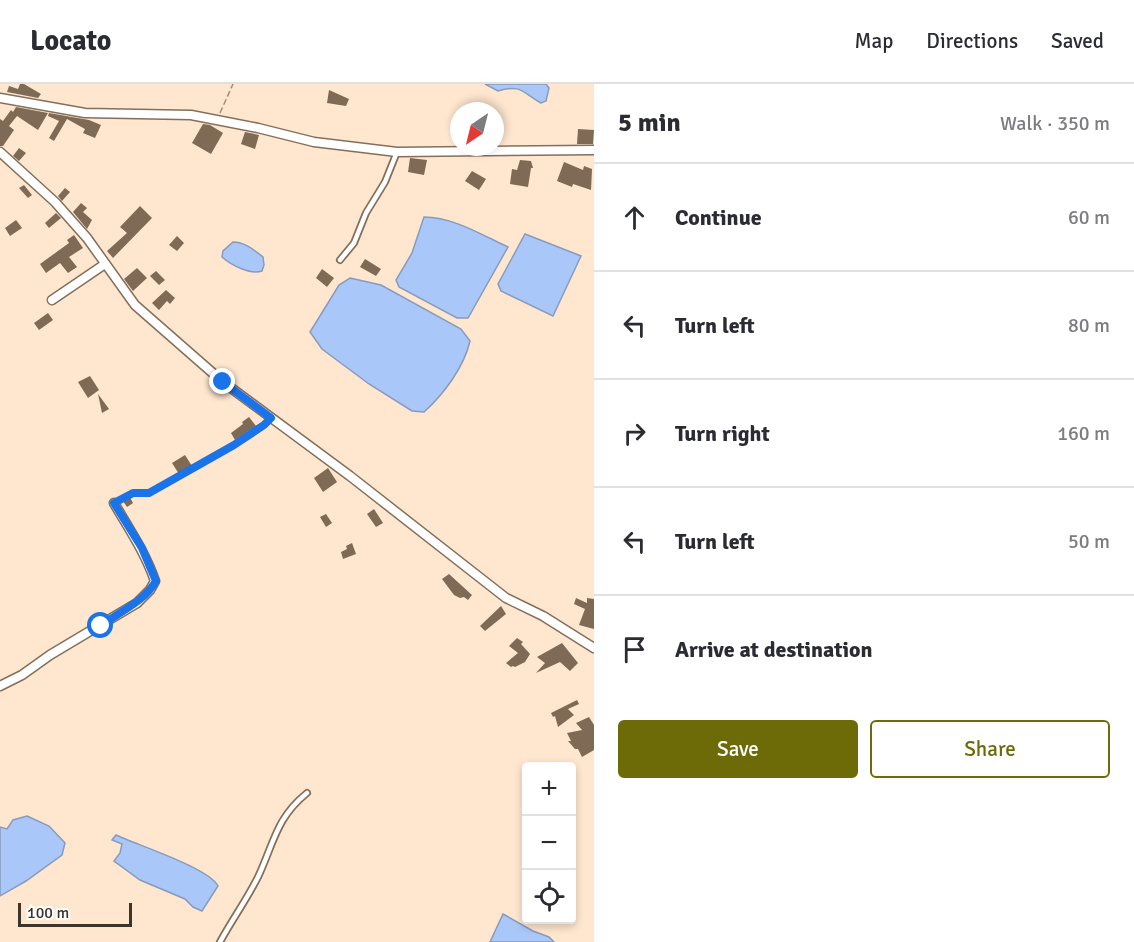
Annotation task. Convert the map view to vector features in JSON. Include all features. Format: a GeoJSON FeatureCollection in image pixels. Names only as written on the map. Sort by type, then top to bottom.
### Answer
{"type":"FeatureCollection","features":[{"type":"Feature","properties":{"kind":"street"},"geometry":{"type":"LineString","coordinates":[[0,98],[85,113],[177,114],[258,128],[314,142],[397,152],[594,150]]}},
{"type":"Feature","properties":{"kind":"street"},"geometry":{"type":"LineString","coordinates":[[0,152],[55,202],[87,238],[135,305],[201,360],[223,382],[506,598],[543,616],[594,648]]}},
{"type":"Feature","properties":{"kind":"street"},"geometry":{"type":"LineString","coordinates":[[52,300],[105,264]]}},
{"type":"Feature","properties":{"kind":"street"},"geometry":{"type":"LineString","coordinates":[[0,686],[22,675],[50,655],[137,603],[156,581],[142,548],[114,503]]}},
{"type":"Feature","properties":{"kind":"lane"},"geometry":{"type":"LineString","coordinates":[[340,260],[354,243],[366,213],[385,183],[397,152]]}},
{"type":"Feature","properties":{"kind":"lane"},"geometry":{"type":"LineString","coordinates":[[220,942],[258,878],[283,818],[308,793]]}},
{"type":"Feature","properties":{"kind":"path"},"geometry":{"type":"LineString","coordinates":[[217,120],[233,84]]}},
{"type":"Feature","properties":{"kind":"path"},"geometry":{"type":"LineString","coordinates":[[114,503],[133,493],[149,493],[234,445],[271,418]]}},
{"type":"Feature","properties":{"kind":"water"},"geometry":{"type":"Polygon","coordinates":[[[485,84],[546,84],[549,88],[546,101],[541,103],[521,90],[512,88],[498,91],[485,84]]]}},
{"type":"Feature","properties":{"kind":"water"},"geometry":{"type":"Polygon","coordinates":[[[424,217],[456,223],[508,247],[468,318],[457,318],[399,287],[396,280],[412,253],[424,217]]]}},
{"type":"Feature","properties":{"kind":"water"},"geometry":{"type":"Polygon","coordinates":[[[525,234],[581,256],[553,316],[501,291],[498,284],[525,234]]]}},
{"type":"Feature","properties":{"kind":"water"},"geometry":{"type":"Polygon","coordinates":[[[233,242],[253,249],[263,257],[262,271],[252,272],[241,269],[222,257],[223,251],[233,242]]]}},
{"type":"Feature","properties":{"kind":"water"},"geometry":{"type":"Polygon","coordinates":[[[350,278],[381,285],[461,329],[470,341],[463,361],[452,380],[424,412],[412,411],[369,384],[322,349],[310,332],[339,285],[350,278]]]}},
{"type":"Feature","properties":{"kind":"water"},"geometry":{"type":"Polygon","coordinates":[[[27,816],[49,826],[65,843],[62,855],[26,881],[0,896],[0,827],[7,829],[13,820],[27,816]]]}},
{"type":"Feature","properties":{"kind":"water"},"geometry":{"type":"Polygon","coordinates":[[[116,835],[172,858],[212,879],[218,886],[202,911],[193,907],[185,899],[140,880],[114,861],[120,853],[122,844],[112,840],[116,835]]]}},
{"type":"Feature","properties":{"kind":"water"},"geometry":{"type":"Polygon","coordinates":[[[503,914],[549,937],[554,942],[490,942],[503,914]]]}},
{"type":"Feature","properties":{"kind":"building"},"geometry":{"type":"Polygon","coordinates":[[[20,84],[41,94],[38,98],[7,92],[9,86],[18,89],[20,84]]]}},
{"type":"Feature","properties":{"kind":"building"},"geometry":{"type":"Polygon","coordinates":[[[329,90],[349,99],[346,106],[327,103],[329,90]]]}},
{"type":"Feature","properties":{"kind":"building"},"geometry":{"type":"Polygon","coordinates":[[[16,107],[48,113],[38,130],[17,116],[9,126],[14,130],[3,146],[0,146],[0,119],[3,121],[16,107]]]}},
{"type":"Feature","properties":{"kind":"building"},"geometry":{"type":"Polygon","coordinates":[[[49,113],[89,120],[101,125],[95,138],[83,133],[85,129],[67,119],[54,141],[49,138],[59,121],[48,116],[49,113]]]}},
{"type":"Feature","properties":{"kind":"building"},"geometry":{"type":"Polygon","coordinates":[[[203,124],[210,125],[223,133],[211,154],[192,143],[203,124]]]}},
{"type":"Feature","properties":{"kind":"building"},"geometry":{"type":"Polygon","coordinates":[[[578,129],[594,130],[593,144],[577,144],[578,129]]]}},
{"type":"Feature","properties":{"kind":"building"},"geometry":{"type":"Polygon","coordinates":[[[245,132],[259,135],[255,149],[241,144],[245,132]]]}},
{"type":"Feature","properties":{"kind":"building"},"geometry":{"type":"Polygon","coordinates":[[[19,148],[26,153],[19,161],[13,156],[19,148]]]}},
{"type":"Feature","properties":{"kind":"building"},"geometry":{"type":"Polygon","coordinates":[[[410,158],[427,160],[424,175],[408,172],[410,158]]]}},
{"type":"Feature","properties":{"kind":"building"},"geometry":{"type":"Polygon","coordinates":[[[520,160],[531,161],[533,168],[531,168],[528,187],[510,184],[512,169],[517,170],[520,160]]]}},
{"type":"Feature","properties":{"kind":"building"},"geometry":{"type":"Polygon","coordinates":[[[564,162],[583,170],[584,166],[592,169],[591,190],[573,184],[572,187],[557,181],[564,162]]]}},
{"type":"Feature","properties":{"kind":"building"},"geometry":{"type":"Polygon","coordinates":[[[472,171],[486,179],[479,190],[465,181],[472,171]]]}},
{"type":"Feature","properties":{"kind":"building"},"geometry":{"type":"Polygon","coordinates":[[[24,185],[32,195],[28,198],[19,188],[24,185]]]}},
{"type":"Feature","properties":{"kind":"building"},"geometry":{"type":"Polygon","coordinates":[[[65,188],[70,192],[62,201],[58,196],[65,188]]]}},
{"type":"Feature","properties":{"kind":"building"},"geometry":{"type":"Polygon","coordinates":[[[81,203],[87,208],[83,212],[92,220],[87,229],[73,212],[81,203]]]}},
{"type":"Feature","properties":{"kind":"building"},"geometry":{"type":"Polygon","coordinates":[[[140,206],[152,218],[113,258],[107,251],[127,233],[120,227],[140,206]]]}},
{"type":"Feature","properties":{"kind":"building"},"geometry":{"type":"Polygon","coordinates":[[[56,213],[61,218],[49,228],[45,223],[56,213]]]}},
{"type":"Feature","properties":{"kind":"building"},"geometry":{"type":"Polygon","coordinates":[[[16,220],[22,228],[10,236],[5,228],[16,220]]]}},
{"type":"Feature","properties":{"kind":"building"},"geometry":{"type":"Polygon","coordinates":[[[74,235],[83,248],[69,257],[77,267],[68,273],[60,263],[46,273],[40,264],[69,243],[67,240],[74,235]]]}},
{"type":"Feature","properties":{"kind":"building"},"geometry":{"type":"Polygon","coordinates":[[[177,236],[184,243],[177,251],[169,245],[177,236]]]}},
{"type":"Feature","properties":{"kind":"building"},"geometry":{"type":"Polygon","coordinates":[[[365,259],[381,269],[376,276],[360,267],[365,259]]]}},
{"type":"Feature","properties":{"kind":"building"},"geometry":{"type":"Polygon","coordinates":[[[137,268],[147,278],[133,291],[124,279],[137,268]]]}},
{"type":"Feature","properties":{"kind":"building"},"geometry":{"type":"Polygon","coordinates":[[[322,269],[334,278],[327,287],[316,278],[322,269]]]}},
{"type":"Feature","properties":{"kind":"building"},"geometry":{"type":"Polygon","coordinates":[[[156,271],[165,280],[159,285],[150,276],[156,271]]]}},
{"type":"Feature","properties":{"kind":"building"},"geometry":{"type":"Polygon","coordinates":[[[166,290],[175,298],[170,304],[167,301],[159,310],[152,303],[166,290]]]}},
{"type":"Feature","properties":{"kind":"building"},"geometry":{"type":"Polygon","coordinates":[[[48,313],[53,320],[39,330],[34,323],[48,313]]]}},
{"type":"Feature","properties":{"kind":"building"},"geometry":{"type":"Polygon","coordinates":[[[90,376],[99,390],[88,398],[78,382],[90,376]]]}},
{"type":"Feature","properties":{"kind":"building"},"geometry":{"type":"Polygon","coordinates":[[[98,394],[109,409],[102,413],[98,394]]]}},
{"type":"Feature","properties":{"kind":"building"},"geometry":{"type":"Polygon","coordinates":[[[249,417],[256,426],[235,440],[231,433],[249,417]]]}},
{"type":"Feature","properties":{"kind":"building"},"geometry":{"type":"Polygon","coordinates":[[[185,455],[192,466],[179,474],[172,463],[185,455]]]}},
{"type":"Feature","properties":{"kind":"building"},"geometry":{"type":"Polygon","coordinates":[[[328,468],[337,482],[323,492],[314,478],[328,468]]]}},
{"type":"Feature","properties":{"kind":"building"},"geometry":{"type":"Polygon","coordinates":[[[128,494],[133,503],[127,507],[121,498],[128,494]]]}},
{"type":"Feature","properties":{"kind":"building"},"geometry":{"type":"Polygon","coordinates":[[[374,509],[383,523],[376,527],[367,514],[374,509]]]}},
{"type":"Feature","properties":{"kind":"building"},"geometry":{"type":"Polygon","coordinates":[[[326,514],[332,523],[326,527],[320,517],[326,514]]]}},
{"type":"Feature","properties":{"kind":"building"},"geometry":{"type":"Polygon","coordinates":[[[352,543],[356,554],[343,559],[341,552],[352,543]]]}},
{"type":"Feature","properties":{"kind":"building"},"geometry":{"type":"Polygon","coordinates":[[[449,574],[472,595],[468,600],[454,595],[442,579],[449,574]]]}},
{"type":"Feature","properties":{"kind":"building"},"geometry":{"type":"Polygon","coordinates":[[[576,598],[587,603],[587,598],[594,599],[594,629],[579,625],[585,609],[574,604],[576,598]]]}},
{"type":"Feature","properties":{"kind":"building"},"geometry":{"type":"Polygon","coordinates":[[[501,606],[506,614],[485,631],[480,626],[501,606]]]}},
{"type":"Feature","properties":{"kind":"building"},"geometry":{"type":"Polygon","coordinates":[[[517,638],[523,642],[521,644],[530,654],[525,662],[511,667],[506,663],[518,653],[509,646],[517,638]]]}},
{"type":"Feature","properties":{"kind":"building"},"geometry":{"type":"Polygon","coordinates":[[[562,643],[578,663],[570,671],[560,662],[536,673],[545,663],[537,657],[562,643]]]}},
{"type":"Feature","properties":{"kind":"building"},"geometry":{"type":"Polygon","coordinates":[[[577,700],[579,704],[568,709],[574,715],[558,727],[555,716],[553,717],[551,713],[577,700]]]}},
{"type":"Feature","properties":{"kind":"building"},"geometry":{"type":"Polygon","coordinates":[[[589,717],[594,725],[594,750],[582,757],[578,749],[575,749],[568,741],[571,741],[567,733],[582,730],[576,723],[589,717]]]}},
{"type":"Feature","properties":{"kind":"route"},"geometry":{"type":"LineString","coordinates":[[101,626],[118,613],[137,603],[156,581],[142,548],[114,503],[133,493],[149,493],[234,445],[271,418],[223,382]]}}]}
